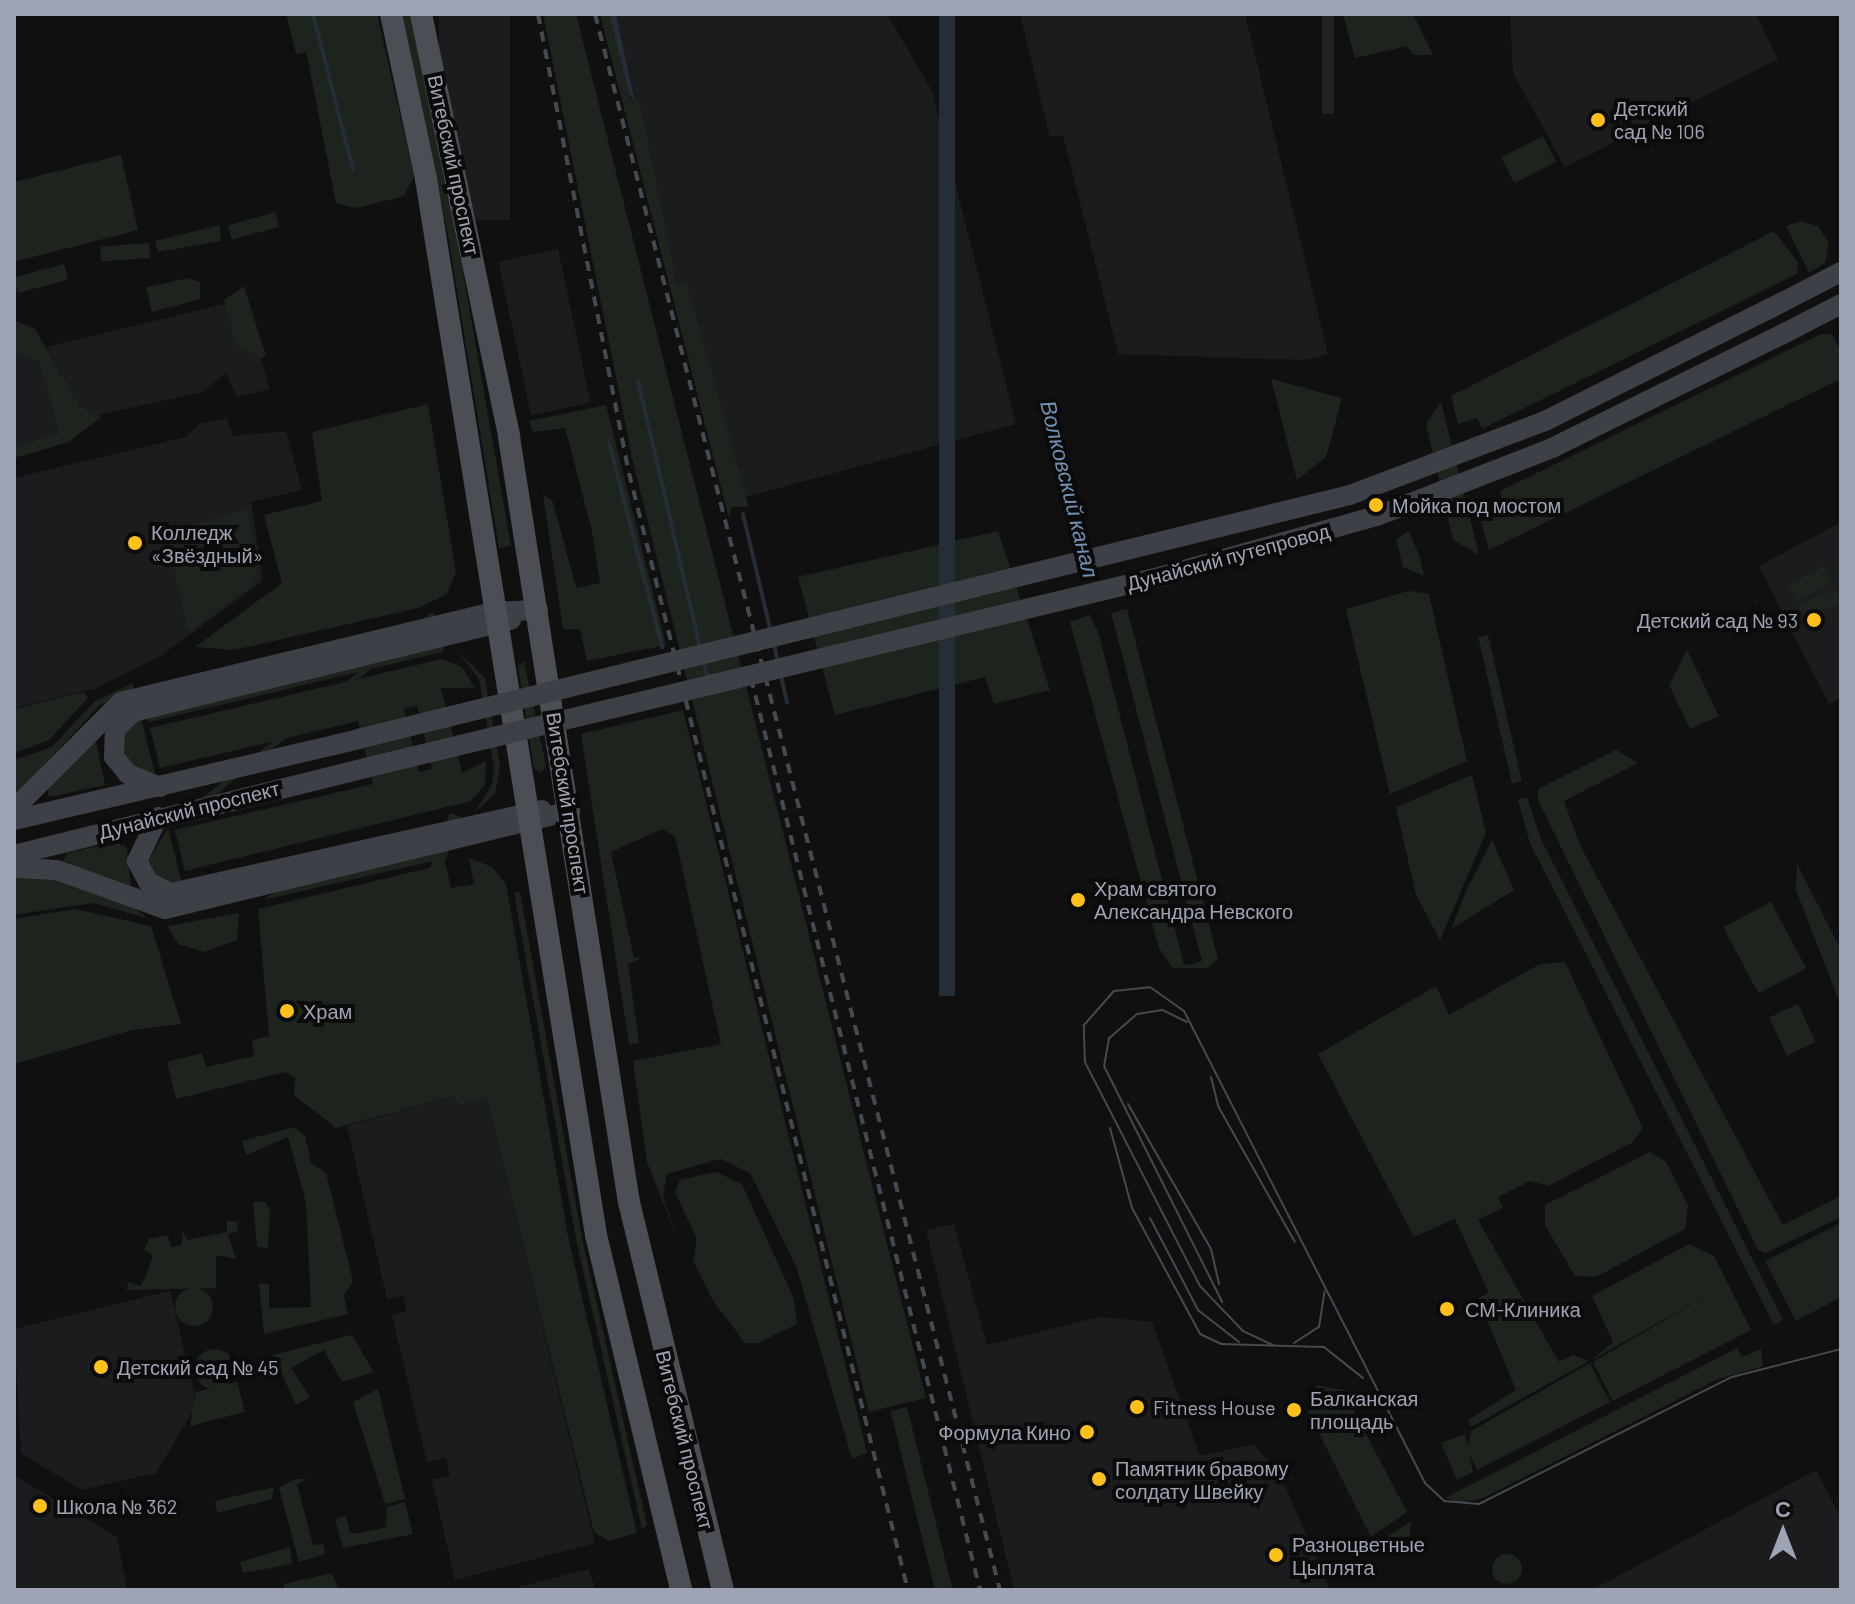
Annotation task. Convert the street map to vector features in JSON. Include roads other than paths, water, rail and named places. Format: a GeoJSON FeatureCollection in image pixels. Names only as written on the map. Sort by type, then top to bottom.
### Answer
{"type":"FeatureCollection","features":[{"type":"Feature","properties":{"kind":"main road","name":"Витебский проспект"},"geometry":{"type":"LineString","coordinates":[[391,14],[426,179],[524,818],[596,1235],[681,1590]]}},
{"type":"Feature","properties":{"kind":"main road","name":"Витебский проспект"},"geometry":{"type":"LineString","coordinates":[[421,14],[488,322],[538,610],[629,1202],[723,1590]]}},
{"type":"Feature","properties":{"kind":"main road","name":"Дунайский путепровод"},"geometry":{"type":"LineString","coordinates":[[358,739],[1350,495],[1530,427],[1841,272]]}},
{"type":"Feature","properties":{"kind":"main road","name":"Дунайский путепровод"},"geometry":{"type":"LineString","coordinates":[[365,768],[1163,576],[1377,516],[1552,448],[1841,304]]}},
{"type":"Feature","properties":{"kind":"main road"},"geometry":{"type":"LineString","coordinates":[[14,809],[121,702],[538,610]]}},
{"type":"Feature","properties":{"kind":"main road"},"geometry":{"type":"LineString","coordinates":[[160,787],[128,774],[114,757],[115,730],[133,712],[493,619]]}},
{"type":"Feature","properties":{"kind":"main road","name":"Дунайский проспект"},"geometry":{"type":"LineString","coordinates":[[14,820],[358,739]]}},
{"type":"Feature","properties":{"kind":"main road","name":"Дунайский проспект"},"geometry":{"type":"LineString","coordinates":[[14,855],[365,768]]}},
{"type":"Feature","properties":{"kind":"main road"},"geometry":{"type":"LineString","coordinates":[[158,817],[137,861],[148,882],[171,893],[524,818],[570,811]]}},
{"type":"Feature","properties":{"kind":"main road"},"geometry":{"type":"LineString","coordinates":[[14,868],[57,870],[165,909],[524,818]]}},
{"type":"Feature","properties":{"kind":"water"},"geometry":{"type":"Polygon","coordinates":[[[609,14],[616,14],[635,101],[629,94],[609,14]]]}},
{"type":"Feature","properties":{"kind":"water"},"geometry":{"type":"Polygon","coordinates":[[[939,14],[955,14],[955,996],[939,996],[939,14]]]}},
{"type":"Feature","properties":{"kind":"waterway"},"geometry":{"type":"LineString","coordinates":[[313,14],[353,170]]}},
{"type":"Feature","properties":{"kind":"waterway"},"geometry":{"type":"LineString","coordinates":[[638,381],[700,647]]}},
{"type":"Feature","properties":{"kind":"waterway"},"geometry":{"type":"LineString","coordinates":[[609,443],[662,647]]}},
{"type":"Feature","properties":{"kind":"waterway"},"geometry":{"type":"LineString","coordinates":[[743,514],[771,632]]}},
{"type":"Feature","properties":{"kind":"waterway"},"geometry":{"type":"LineString","coordinates":[[774,644],[778,663]]}},
{"type":"Feature","properties":{"kind":"waterway"},"geometry":{"type":"LineString","coordinates":[[703,660],[708,678]]}},
{"type":"Feature","properties":{"kind":"waterway"},"geometry":{"type":"LineString","coordinates":[[781,676],[787,702]]}},
{"type":"Feature","properties":{"kind":"tram line"},"geometry":{"type":"LineString","coordinates":[[1273,1345],[1243,1331],[1200,1286],[1085,1062],[1084,1025],[1114,991],[1150,987],[1184,1011],[1425,1483],[1444,1501],[1479,1504],[1732,1377],[1841,1349]]}},
{"type":"Feature","properties":{"kind":"tram line"},"geometry":{"type":"LineString","coordinates":[[1187,1022],[1162,1010],[1137,1014],[1109,1038],[1104,1066],[1222,1302]]}},
{"type":"Feature","properties":{"kind":"tram line"},"geometry":{"type":"LineString","coordinates":[[1211,1077],[1218,1106],[1295,1242]]}},
{"type":"Feature","properties":{"kind":"tram line"},"geometry":{"type":"LineString","coordinates":[[1128,1104],[1211,1249],[1219,1284]]}},
{"type":"Feature","properties":{"kind":"tram line"},"geometry":{"type":"LineString","coordinates":[[1110,1128],[1132,1208],[1200,1334],[1221,1344],[1324,1347],[1363,1378]]}},
{"type":"Feature","properties":{"kind":"tram line"},"geometry":{"type":"LineString","coordinates":[[1150,1218],[1198,1310],[1239,1342]]}},
{"type":"Feature","properties":{"kind":"tram line"},"geometry":{"type":"LineString","coordinates":[[1294,1343],[1319,1327],[1325,1291]]}},
{"type":"Feature","properties":{"kind":"railway"},"geometry":{"type":"LineString","coordinates":[[538,14],[629,473],[908,1590]]}},
{"type":"Feature","properties":{"kind":"railway"},"geometry":{"type":"LineString","coordinates":[[595,14],[1000,1590]]}},
{"type":"Feature","properties":{"kind":"railway"},"geometry":{"type":"LineString","coordinates":[[751,678],[980,1590]]}},
{"type":"Feature","properties":{"kind":"place","name":"Детский сад № 106"},"geometry":{"type":"Point","coordinates":[1598,120]}},
{"type":"Feature","properties":{"kind":"place","name":"Мойка под мостом"},"geometry":{"type":"Point","coordinates":[1376,505]}},
{"type":"Feature","properties":{"kind":"place","name":"Колледж «Звёздный»"},"geometry":{"type":"Point","coordinates":[135,543]}},
{"type":"Feature","properties":{"kind":"place","name":"Детский сад № 93"},"geometry":{"type":"Point","coordinates":[1814,620]}},
{"type":"Feature","properties":{"kind":"place","name":"Храм святого Александра Невского"},"geometry":{"type":"Point","coordinates":[1078,900]}},
{"type":"Feature","properties":{"kind":"place","name":"Храм"},"geometry":{"type":"Point","coordinates":[287,1011]}},
{"type":"Feature","properties":{"kind":"place","name":"СМ-Клиника"},"geometry":{"type":"Point","coordinates":[1447,1309]}},
{"type":"Feature","properties":{"kind":"place","name":"Детский сад № 45"},"geometry":{"type":"Point","coordinates":[101,1367]}},
{"type":"Feature","properties":{"kind":"place","name":"Fitness House"},"geometry":{"type":"Point","coordinates":[1137,1407]}},
{"type":"Feature","properties":{"kind":"place","name":"Балканская площадь"},"geometry":{"type":"Point","coordinates":[1294,1410]}},
{"type":"Feature","properties":{"kind":"place","name":"Формула Кино"},"geometry":{"type":"Point","coordinates":[1087,1432]}},
{"type":"Feature","properties":{"kind":"place","name":"Памятник бравому солдату Швейку"},"geometry":{"type":"Point","coordinates":[1099,1479]}},
{"type":"Feature","properties":{"kind":"place","name":"Школа № 362"},"geometry":{"type":"Point","coordinates":[40,1506]}},
{"type":"Feature","properties":{"kind":"place","name":"Разноцветные Цыплята"},"geometry":{"type":"Point","coordinates":[1276,1555]}},
{"type":"Feature","properties":{"kind":"water label","name":"Волковский канал"},"geometry":{"type":"Point","coordinates":[1070,489]}}]}
